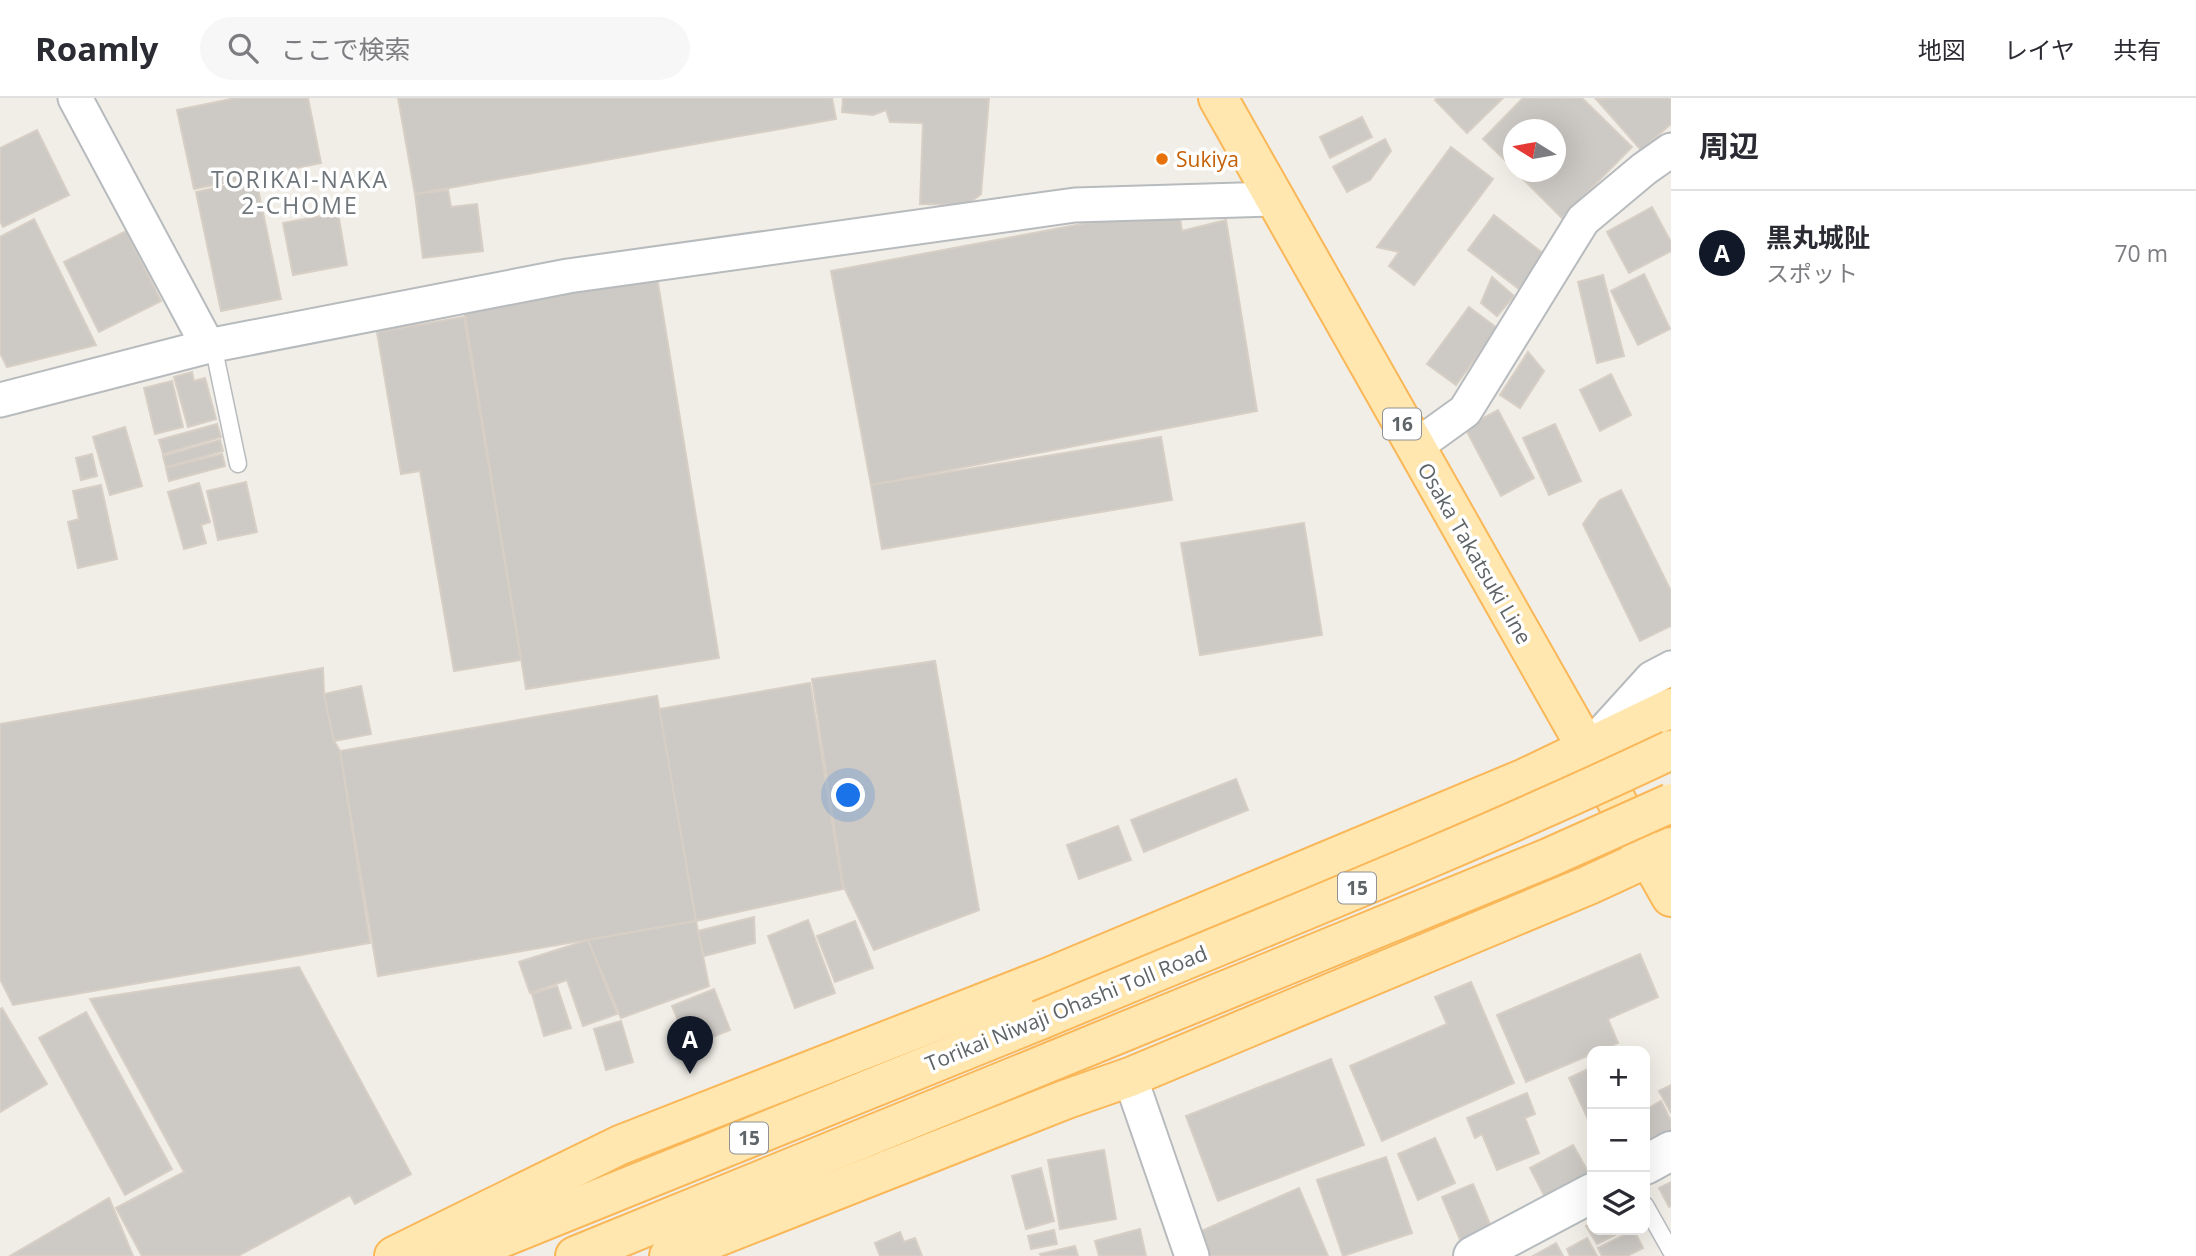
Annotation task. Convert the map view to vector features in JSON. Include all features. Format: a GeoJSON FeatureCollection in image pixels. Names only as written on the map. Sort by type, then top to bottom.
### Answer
{"type":"FeatureCollection","features":[{"type":"Feature","properties":{"kind":"main road","name":"Osaka Takatsuki Line"},"geometry":{"type":"LineString","coordinates":[[1218,98],[1587,750],[1663,854],[1671,897]]}},
{"type":"Feature","properties":{"kind":"main road"},"geometry":{"type":"LineString","coordinates":[[394,1256],[620,1145],[1049,977],[1525,778],[1671,708]]}},
{"type":"Feature","properties":{"kind":"main road","name":"Torikai Niwaji Ohashi Toll Road"},"geometry":{"type":"LineString","coordinates":[[457,1256],[1424,861],[1583,792],[1671,750]]}},
{"type":"Feature","properties":{"kind":"main road","name":"Torikai Niwaji Ohashi Toll Road"},"geometry":{"type":"LineString","coordinates":[[575,1256],[1548,858],[1671,803]]}},
{"type":"Feature","properties":{"kind":"main road"},"geometry":{"type":"LineString","coordinates":[[669,1256],[1067,1099],[1130,1077],[1663,854]]}},
{"type":"Feature","properties":{"kind":"street"},"geometry":{"type":"LineString","coordinates":[[75,98],[210,345]]}},
{"type":"Feature","properties":{"kind":"street"},"geometry":{"type":"LineString","coordinates":[[1415,447],[1465,411],[1583,220],[1671,150]]}},
{"type":"Feature","properties":{"kind":"street"},"geometry":{"type":"LineString","coordinates":[[0,400],[210,345],[568,276],[1075,205],[1275,199]]}},
{"type":"Feature","properties":{"kind":"street"},"geometry":{"type":"LineString","coordinates":[[1587,750],[1652,678],[1671,668]]}},
{"type":"Feature","properties":{"kind":"street"},"geometry":{"type":"LineString","coordinates":[[1130,1077],[1192,1256]]}},
{"type":"Feature","properties":{"kind":"street"},"geometry":{"type":"LineString","coordinates":[[1650,1162],[1671,1151]]}},
{"type":"Feature","properties":{"kind":"street"},"geometry":{"type":"LineString","coordinates":[[1476,1255],[1587,1196]]}},
{"type":"Feature","properties":{"kind":"lane"},"geometry":{"type":"LineString","coordinates":[[210,345],[238,464]]}},
{"type":"Feature","properties":{"kind":"lane"},"geometry":{"type":"LineString","coordinates":[[1650,1214],[1671,1251]]}},
{"type":"Feature","properties":{"kind":"building"},"geometry":{"type":"Polygon","coordinates":[[[236,98],[308,98],[321,163],[194,189],[177,110],[236,98]]]}},
{"type":"Feature","properties":{"kind":"building"},"geometry":{"type":"Polygon","coordinates":[[[398,98],[832,98],[836,119],[415,194],[398,98]]]}},
{"type":"Feature","properties":{"kind":"building"},"geometry":{"type":"Polygon","coordinates":[[[843,98],[989,98],[981,194],[967,205],[920,204],[923,123],[890,122],[886,110],[873,115],[842,112],[843,98]]]}},
{"type":"Feature","properties":{"kind":"building"},"geometry":{"type":"Polygon","coordinates":[[[1503,98],[1467,133],[1435,100],[1503,98]]]}},
{"type":"Feature","properties":{"kind":"building"},"geometry":{"type":"Polygon","coordinates":[[[1523,98],[1582,98],[1632,147],[1562,218],[1526,182],[1566,182],[1566,119],[1503,119],[1503,158],[1483,139],[1523,98]]]}},
{"type":"Feature","properties":{"kind":"building"},"geometry":{"type":"Polygon","coordinates":[[[1671,98],[1671,124],[1641,150],[1596,99],[1671,98]]]}},
{"type":"Feature","properties":{"kind":"building"},"geometry":{"type":"Polygon","coordinates":[[[1362,117],[1372,137],[1330,158],[1320,137],[1362,117]]]}},
{"type":"Feature","properties":{"kind":"building"},"geometry":{"type":"Polygon","coordinates":[[[37,130],[69,195],[3,227],[0,221],[0,148],[37,130]]]}},
{"type":"Feature","properties":{"kind":"building"},"geometry":{"type":"Polygon","coordinates":[[[1385,139],[1391,151],[1370,180],[1347,192],[1333,167],[1385,139]]]}},
{"type":"Feature","properties":{"kind":"building"},"geometry":{"type":"Polygon","coordinates":[[[1451,147],[1493,179],[1414,285],[1389,266],[1399,252],[1377,247],[1451,147]]]}},
{"type":"Feature","properties":{"kind":"building"},"geometry":{"type":"Polygon","coordinates":[[[256,179],[281,299],[221,311],[196,192],[256,179]]]}},
{"type":"Feature","properties":{"kind":"building"},"geometry":{"type":"Polygon","coordinates":[[[448,190],[451,207],[477,204],[483,251],[423,258],[415,194],[448,190]]]}},
{"type":"Feature","properties":{"kind":"building"},"geometry":{"type":"Polygon","coordinates":[[[1178,206],[1182,231],[1226,220],[1257,411],[871,485],[831,271],[1178,206]]]}},
{"type":"Feature","properties":{"kind":"building"},"geometry":{"type":"Polygon","coordinates":[[[1652,207],[1671,242],[1671,251],[1629,273],[1607,232],[1652,207]]]}},
{"type":"Feature","properties":{"kind":"building"},"geometry":{"type":"Polygon","coordinates":[[[338,213],[347,265],[293,275],[283,223],[338,213]]]}},
{"type":"Feature","properties":{"kind":"building"},"geometry":{"type":"Polygon","coordinates":[[[1494,215],[1545,255],[1519,289],[1468,250],[1494,215]]]}},
{"type":"Feature","properties":{"kind":"building"},"geometry":{"type":"Polygon","coordinates":[[[34,219],[96,345],[7,367],[0,353],[0,237],[34,219]]]}},
{"type":"Feature","properties":{"kind":"building"},"geometry":{"type":"Polygon","coordinates":[[[126,231],[161,301],[99,332],[64,262],[126,231]]]}},
{"type":"Feature","properties":{"kind":"building"},"geometry":{"type":"Polygon","coordinates":[[[1644,274],[1670,329],[1638,345],[1611,291],[1644,274]]]}},
{"type":"Feature","properties":{"kind":"building"},"geometry":{"type":"Polygon","coordinates":[[[1603,275],[1624,356],[1597,363],[1578,282],[1603,275]]]}},
{"type":"Feature","properties":{"kind":"building"},"geometry":{"type":"Polygon","coordinates":[[[657,277],[719,658],[526,689],[464,309],[657,277]]]}},
{"type":"Feature","properties":{"kind":"building"},"geometry":{"type":"Polygon","coordinates":[[[1492,277],[1514,296],[1497,316],[1481,303],[1492,277]]]}},
{"type":"Feature","properties":{"kind":"building"},"geometry":{"type":"Polygon","coordinates":[[[1469,307],[1497,328],[1456,385],[1427,364],[1469,307]]]}},
{"type":"Feature","properties":{"kind":"building"},"geometry":{"type":"Polygon","coordinates":[[[464,317],[521,660],[454,671],[420,471],[401,474],[377,332],[464,317]]]}},
{"type":"Feature","properties":{"kind":"building"},"geometry":{"type":"Polygon","coordinates":[[[1528,352],[1544,371],[1520,408],[1500,395],[1528,352]]]}},
{"type":"Feature","properties":{"kind":"building"},"geometry":{"type":"Polygon","coordinates":[[[192,372],[194,381],[205,378],[216,419],[188,427],[174,377],[192,372]]]}},
{"type":"Feature","properties":{"kind":"building"},"geometry":{"type":"Polygon","coordinates":[[[1611,374],[1631,415],[1600,431],[1580,390],[1611,374]]]}},
{"type":"Feature","properties":{"kind":"building"},"geometry":{"type":"Polygon","coordinates":[[[172,381],[183,427],[155,434],[144,388],[172,381]]]}},
{"type":"Feature","properties":{"kind":"building"},"geometry":{"type":"Polygon","coordinates":[[[1498,410],[1534,478],[1501,496],[1465,428],[1498,410]]]}},
{"type":"Feature","properties":{"kind":"building"},"geometry":{"type":"Polygon","coordinates":[[[217,424],[221,437],[163,454],[159,440],[217,424]]]}},
{"type":"Feature","properties":{"kind":"building"},"geometry":{"type":"Polygon","coordinates":[[[1555,424],[1581,481],[1549,495],[1523,438],[1555,424]]]}},
{"type":"Feature","properties":{"kind":"building"},"geometry":{"type":"Polygon","coordinates":[[[125,427],[142,486],[110,495],[93,437],[125,427]]]}},
{"type":"Feature","properties":{"kind":"building"},"geometry":{"type":"Polygon","coordinates":[[[1161,437],[1172,500],[882,549],[871,485],[1161,437]]]}},
{"type":"Feature","properties":{"kind":"building"},"geometry":{"type":"Polygon","coordinates":[[[220,440],[223,451],[166,467],[163,456],[220,440]]]}},
{"type":"Feature","properties":{"kind":"building"},"geometry":{"type":"Polygon","coordinates":[[[92,454],[97,476],[81,480],[76,458],[92,454]]]}},
{"type":"Feature","properties":{"kind":"building"},"geometry":{"type":"Polygon","coordinates":[[[222,454],[225,466],[169,481],[166,468],[222,454]]]}},
{"type":"Feature","properties":{"kind":"building"},"geometry":{"type":"Polygon","coordinates":[[[246,482],[257,532],[218,540],[207,491],[246,482]]]}},
{"type":"Feature","properties":{"kind":"building"},"geometry":{"type":"Polygon","coordinates":[[[199,483],[210,522],[201,525],[206,543],[184,549],[168,492],[199,483]]]}},
{"type":"Feature","properties":{"kind":"building"},"geometry":{"type":"Polygon","coordinates":[[[101,485],[117,559],[78,568],[68,522],[79,519],[73,491],[101,485]]]}},
{"type":"Feature","properties":{"kind":"building"},"geometry":{"type":"Polygon","coordinates":[[[1621,490],[1671,591],[1671,626],[1640,641],[1583,524],[1600,500],[1621,490]]]}},
{"type":"Feature","properties":{"kind":"building"},"geometry":{"type":"Polygon","coordinates":[[[1304,523],[1322,635],[1200,655],[1181,543],[1304,523]]]}},
{"type":"Feature","properties":{"kind":"building"},"geometry":{"type":"Polygon","coordinates":[[[935,661],[979,910],[874,950],[843,885],[812,679],[935,661]]]}},
{"type":"Feature","properties":{"kind":"building"},"geometry":{"type":"Polygon","coordinates":[[[323,668],[324,694],[334,741],[340,751],[370,943],[13,1005],[0,979],[0,724],[323,668]]]}},
{"type":"Feature","properties":{"kind":"building"},"geometry":{"type":"Polygon","coordinates":[[[810,683],[843,889],[696,921],[659,709],[810,683]]]}},
{"type":"Feature","properties":{"kind":"building"},"geometry":{"type":"Polygon","coordinates":[[[361,686],[371,734],[334,741],[324,694],[361,686]]]}},
{"type":"Feature","properties":{"kind":"building"},"geometry":{"type":"Polygon","coordinates":[[[657,696],[696,921],[378,976],[340,751],[657,696]]]}},
{"type":"Feature","properties":{"kind":"building"},"geometry":{"type":"Polygon","coordinates":[[[1236,779],[1248,810],[1144,852],[1131,820],[1236,779]]]}},
{"type":"Feature","properties":{"kind":"building"},"geometry":{"type":"Polygon","coordinates":[[[1118,826],[1131,860],[1079,879],[1067,845],[1118,826]]]}},
{"type":"Feature","properties":{"kind":"building"},"geometry":{"type":"Polygon","coordinates":[[[754,917],[755,943],[704,956],[698,931],[754,917]]]}},
{"type":"Feature","properties":{"kind":"building"},"geometry":{"type":"Polygon","coordinates":[[[808,920],[835,993],[795,1008],[768,936],[808,920]]]}},
{"type":"Feature","properties":{"kind":"building"},"geometry":{"type":"Polygon","coordinates":[[[696,921],[709,986],[621,1018],[588,940],[696,921]]]}},
{"type":"Feature","properties":{"kind":"building"},"geometry":{"type":"Polygon","coordinates":[[[855,921],[873,968],[835,982],[817,936],[855,921]]]}},
{"type":"Feature","properties":{"kind":"building"},"geometry":{"type":"Polygon","coordinates":[[[588,940],[617,1014],[583,1026],[567,980],[530,993],[519,962],[588,940]]]}},
{"type":"Feature","properties":{"kind":"building"},"geometry":{"type":"Polygon","coordinates":[[[1640,954],[1658,997],[1608,1019],[1618,1043],[1611,1046],[1587,1046],[1587,1056],[1526,1082],[1497,1015],[1640,954]]]}},
{"type":"Feature","properties":{"kind":"building"},"geometry":{"type":"Polygon","coordinates":[[[299,967],[411,1174],[355,1204],[350,1195],[238,1256],[142,1256],[116,1208],[184,1172],[90,999],[299,967]]]}},
{"type":"Feature","properties":{"kind":"building"},"geometry":{"type":"Polygon","coordinates":[[[1471,982],[1514,1083],[1382,1141],[1350,1066],[1447,1024],[1435,997],[1471,982]]]}},
{"type":"Feature","properties":{"kind":"building"},"geometry":{"type":"Polygon","coordinates":[[[557,986],[571,1028],[544,1036],[532,994],[557,986]]]}},
{"type":"Feature","properties":{"kind":"building"},"geometry":{"type":"Polygon","coordinates":[[[714,989],[730,1030],[689,1047],[672,1006],[714,989]]]}},
{"type":"Feature","properties":{"kind":"building"},"geometry":{"type":"Polygon","coordinates":[[[2,1008],[47,1084],[0,1112],[0,1009],[2,1008]]]}},
{"type":"Feature","properties":{"kind":"building"},"geometry":{"type":"Polygon","coordinates":[[[86,1012],[172,1169],[125,1195],[39,1038],[86,1012]]]}},
{"type":"Feature","properties":{"kind":"building"},"geometry":{"type":"Polygon","coordinates":[[[621,1021],[633,1062],[606,1070],[594,1029],[621,1021]]]}},
{"type":"Feature","properties":{"kind":"building"},"geometry":{"type":"Polygon","coordinates":[[[1331,1059],[1364,1145],[1218,1201],[1186,1116],[1331,1059]]]}},
{"type":"Feature","properties":{"kind":"building"},"geometry":{"type":"Polygon","coordinates":[[[1587,1069],[1587,1117],[1569,1078],[1587,1069]]]}},
{"type":"Feature","properties":{"kind":"building"},"geometry":{"type":"Polygon","coordinates":[[[1671,1085],[1671,1113],[1659,1091],[1671,1085]]]}},
{"type":"Feature","properties":{"kind":"building"},"geometry":{"type":"Polygon","coordinates":[[[1527,1093],[1535,1114],[1525,1118],[1539,1153],[1497,1170],[1482,1134],[1475,1138],[1467,1118],[1527,1093]]]}},
{"type":"Feature","properties":{"kind":"building"},"geometry":{"type":"Polygon","coordinates":[[[1661,1101],[1671,1121],[1671,1131],[1650,1142],[1650,1109],[1661,1101]]]}},
{"type":"Feature","properties":{"kind":"building"},"geometry":{"type":"Polygon","coordinates":[[[1435,1138],[1455,1183],[1418,1200],[1398,1154],[1435,1138]]]}},
{"type":"Feature","properties":{"kind":"building"},"geometry":{"type":"Polygon","coordinates":[[[1573,1145],[1587,1170],[1587,1177],[1546,1199],[1530,1168],[1573,1145]]]}},
{"type":"Feature","properties":{"kind":"building"},"geometry":{"type":"Polygon","coordinates":[[[1104,1150],[1116,1219],[1060,1229],[1048,1160],[1104,1150]]]}},
{"type":"Feature","properties":{"kind":"building"},"geometry":{"type":"Polygon","coordinates":[[[1386,1157],[1412,1233],[1343,1256],[1317,1180],[1386,1157]]]}},
{"type":"Feature","properties":{"kind":"building"},"geometry":{"type":"Polygon","coordinates":[[[1041,1168],[1054,1221],[1026,1229],[1012,1176],[1041,1168]]]}},
{"type":"Feature","properties":{"kind":"building"},"geometry":{"type":"Polygon","coordinates":[[[1671,1182],[1671,1206],[1669,1207],[1659,1188],[1671,1182]]]}},
{"type":"Feature","properties":{"kind":"building"},"geometry":{"type":"Polygon","coordinates":[[[1473,1184],[1492,1229],[1461,1242],[1442,1197],[1473,1184]]]}},
{"type":"Feature","properties":{"kind":"building"},"geometry":{"type":"Polygon","coordinates":[[[1299,1188],[1328,1256],[1209,1256],[1199,1232],[1299,1188]]]}},
{"type":"Feature","properties":{"kind":"building"},"geometry":{"type":"Polygon","coordinates":[[[109,1198],[133,1256],[10,1256],[109,1198]]]}},
{"type":"Feature","properties":{"kind":"building"},"geometry":{"type":"Polygon","coordinates":[[[1140,1229],[1146,1256],[1099,1256],[1095,1241],[1140,1229]]]}},
{"type":"Feature","properties":{"kind":"building"},"geometry":{"type":"Polygon","coordinates":[[[1054,1230],[1057,1244],[1031,1249],[1028,1236],[1054,1230]]]}},
{"type":"Feature","properties":{"kind":"building"},"geometry":{"type":"Polygon","coordinates":[[[900,1232],[904,1242],[915,1238],[922,1256],[880,1256],[875,1243],[900,1232]]]}},
{"type":"Feature","properties":{"kind":"building"},"geometry":{"type":"Polygon","coordinates":[[[1592,1235],[1615,1235],[1597,1244],[1592,1235]]]}},
{"type":"Feature","properties":{"kind":"building"},"geometry":{"type":"Polygon","coordinates":[[[1624,1235],[1636,1235],[1643,1248],[1627,1256],[1602,1256],[1598,1248],[1624,1235]]]}},
{"type":"Feature","properties":{"kind":"building"},"geometry":{"type":"Polygon","coordinates":[[[1587,1238],[1597,1256],[1570,1256],[1567,1249],[1587,1238]]]}},
{"type":"Feature","properties":{"kind":"building"},"geometry":{"type":"Polygon","coordinates":[[[1556,1243],[1563,1256],[1533,1256],[1556,1243]]]}},
{"type":"Feature","properties":{"kind":"building"},"geometry":{"type":"Polygon","coordinates":[[[1075,1246],[1078,1256],[1040,1254],[1075,1246]]]}},
{"type":"Feature","properties":{"kind":"place","name":"Sukiya"},"geometry":{"type":"Point","coordinates":[1162,159]}},
{"type":"Feature","properties":{"kind":"place","name":"黒丸城阯"},"geometry":{"type":"Point","coordinates":[690,1074]}},
{"type":"Feature","properties":{"kind":"district","name":"TORIKAI-NAKA 2-CHOME"},"geometry":{"type":"Point","coordinates":[300,192]}}]}
